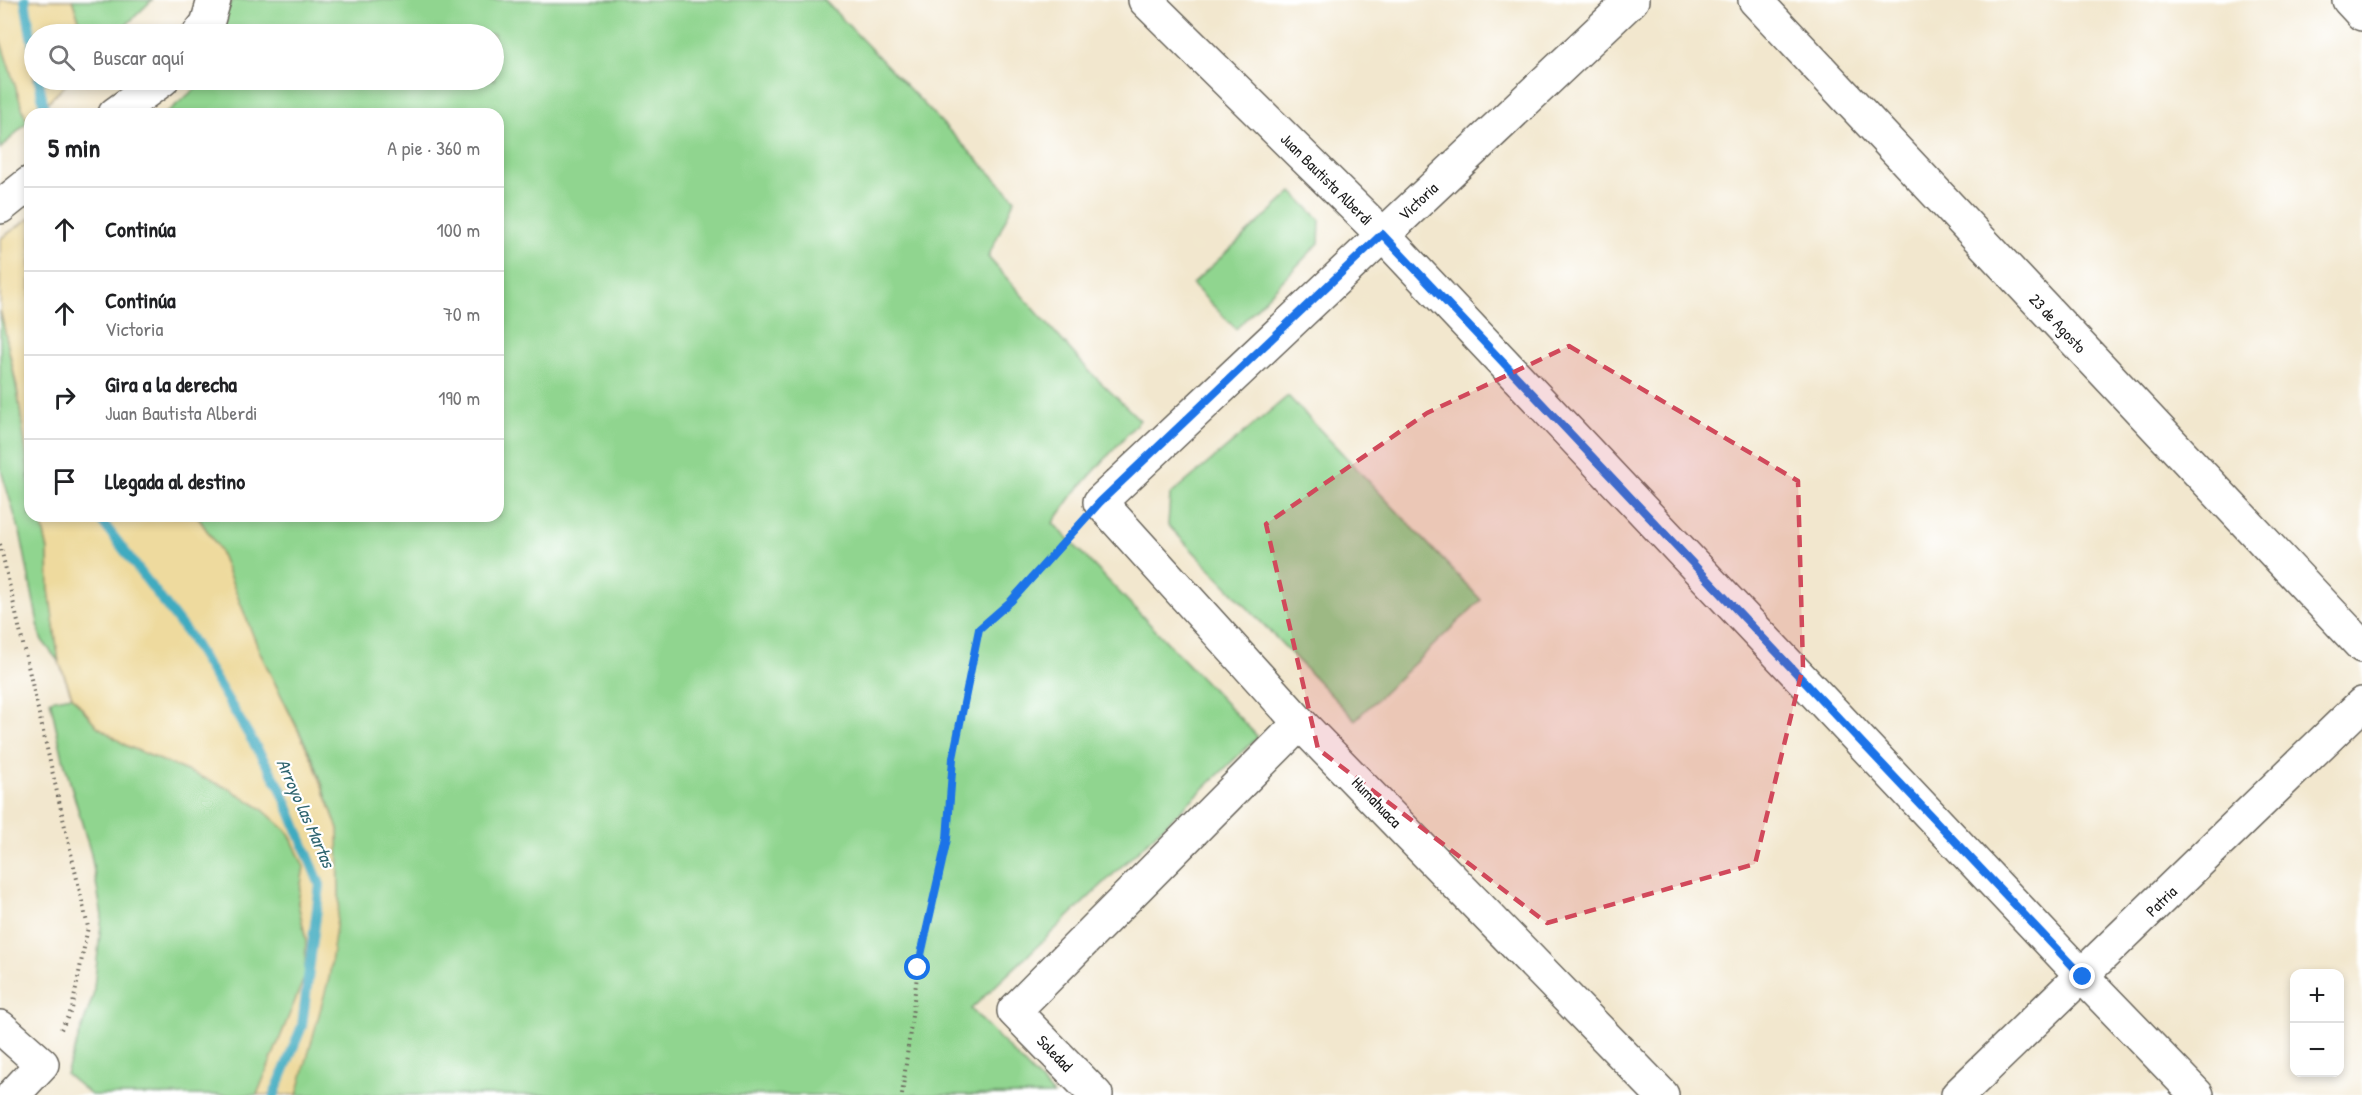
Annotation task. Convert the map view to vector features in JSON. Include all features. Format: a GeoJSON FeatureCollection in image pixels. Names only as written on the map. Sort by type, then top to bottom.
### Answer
{"type":"FeatureCollection","features":[{"type":"Feature","properties":{"kind":"street"},"geometry":{"type":"LineString","coordinates":[[207,24],[214,0]]}},
{"type":"Feature","properties":{"kind":"street","name":"Juan Bautista Alberdi"},"geometry":{"type":"LineString","coordinates":[[1145,0],[1382,234],[2197,1095]]}},
{"type":"Feature","properties":{"kind":"street","name":"Victoria"},"geometry":{"type":"LineString","coordinates":[[1100,502],[1632,0]]}},
{"type":"Feature","properties":{"kind":"street","name":"23 de Agosto"},"geometry":{"type":"LineString","coordinates":[[1755,0],[2362,646]]}},
{"type":"Feature","properties":{"kind":"street"},"geometry":{"type":"LineString","coordinates":[[2349,0],[2362,14]]}},
{"type":"Feature","properties":{"kind":"street"},"geometry":{"type":"LineString","coordinates":[[123,108],[148,90]]}},
{"type":"Feature","properties":{"kind":"street"},"geometry":{"type":"LineString","coordinates":[[0,207],[24,188]]}},
{"type":"Feature","properties":{"kind":"street","name":"Humahuaca"},"geometry":{"type":"LineString","coordinates":[[1100,502],[1300,723],[1662,1095]]}},
{"type":"Feature","properties":{"kind":"street","name":"Patria"},"geometry":{"type":"LineString","coordinates":[[1958,1095],[2083,977],[2362,704]]}},
{"type":"Feature","properties":{"kind":"street","name":"Soledad"},"geometry":{"type":"LineString","coordinates":[[1096,1095],[1014,1011],[1300,723]]}},
{"type":"Feature","properties":{"kind":"street"},"geometry":{"type":"LineString","coordinates":[[0,1027],[42,1064],[14,1095]]}},
{"type":"Feature","properties":{"kind":"path"},"geometry":{"type":"LineString","coordinates":[[902,1095],[918,968],[947,839],[953,758],[979,629],[1011,601],[1100,502]]}},
{"type":"Feature","properties":{"kind":"path"},"geometry":{"type":"LineString","coordinates":[[0,544],[88,927],[72,1010],[42,1064]]}},
{"type":"Feature","properties":{"kind":"highlighted area"},"geometry":{"type":"Polygon","coordinates":[[[1569,346],[1798,481],[1803,667],[1755,864],[1547,923],[1318,749],[1266,524],[1427,413],[1569,346]]]}},
{"type":"Feature","properties":{"kind":"green space"},"geometry":{"type":"Polygon","coordinates":[[[72,0],[152,0],[127,24],[80,24],[72,0]]]}},
{"type":"Feature","properties":{"kind":"green space"},"geometry":{"type":"Polygon","coordinates":[[[233,0],[824,0],[1015,199],[988,257],[1091,373],[1140,420],[1073,495],[1053,523],[1258,737],[971,1009],[1054,1095],[297,1095],[339,904],[338,829],[314,761],[260,653],[218,547],[201,522],[504,522],[504,108],[172,108],[194,90],[504,90],[504,24],[222,24],[222,16],[233,0]]]}},
{"type":"Feature","properties":{"kind":"green space"},"geometry":{"type":"Polygon","coordinates":[[[0,39],[24,113],[24,125],[0,149],[0,39]]]}},
{"type":"Feature","properties":{"kind":"green space"},"geometry":{"type":"Polygon","coordinates":[[[1292,192],[1320,220],[1319,243],[1236,329],[1192,284],[1292,192]]]}},
{"type":"Feature","properties":{"kind":"green space"},"geometry":{"type":"Polygon","coordinates":[[[0,309],[24,438],[24,522],[41,522],[48,550],[49,589],[59,662],[41,639],[21,536],[0,467],[0,309]]]}},
{"type":"Feature","properties":{"kind":"green space"},"geometry":{"type":"Polygon","coordinates":[[[1288,396],[1481,600],[1355,720],[1168,525],[1170,495],[1288,396]]]}},
{"type":"Feature","properties":{"kind":"green space"},"geometry":{"type":"Polygon","coordinates":[[[72,696],[97,726],[127,746],[230,789],[261,808],[289,833],[304,867],[298,903],[306,939],[305,976],[257,1095],[91,1095],[66,1074],[93,996],[102,916],[91,854],[63,758],[50,700],[72,696]]]}},
{"type":"Feature","properties":{"kind":"sand"},"geometry":{"type":"Polygon","coordinates":[[[0,0],[72,0],[80,24],[24,24],[24,90],[60,90],[41,108],[24,108],[24,113],[0,39],[0,0]]]}},
{"type":"Feature","properties":{"kind":"sand"},"geometry":{"type":"Polygon","coordinates":[[[24,222],[24,437],[17,387],[0,309],[0,239],[24,222]]]}},
{"type":"Feature","properties":{"kind":"sand"},"geometry":{"type":"Polygon","coordinates":[[[41,522],[201,522],[218,547],[260,653],[313,761],[338,829],[339,904],[329,978],[297,1095],[257,1095],[305,976],[306,939],[298,903],[304,867],[289,833],[261,808],[230,789],[127,746],[97,726],[72,696],[59,662],[49,589],[48,550],[41,522]]]}},
{"type":"Feature","properties":{"kind":"waterway","name":"Arroyo las Martas"},"geometry":{"type":"LineString","coordinates":[[25,0],[29,24]]}},
{"type":"Feature","properties":{"kind":"waterway","name":"Arroyo las Martas"},"geometry":{"type":"LineString","coordinates":[[41,90],[44,108]]}},
{"type":"Feature","properties":{"kind":"waterway","name":"Arroyo las Martas"},"geometry":{"type":"LineString","coordinates":[[103,522],[190,637],[280,787],[320,885],[302,1026],[274,1095]]}},
{"type":"Feature","properties":{"kind":"route"},"geometry":{"type":"LineString","coordinates":[[918,968],[933,910],[947,839],[953,758],[979,629],[1011,601],[1100,502],[1382,234],[2083,977]]}}]}
